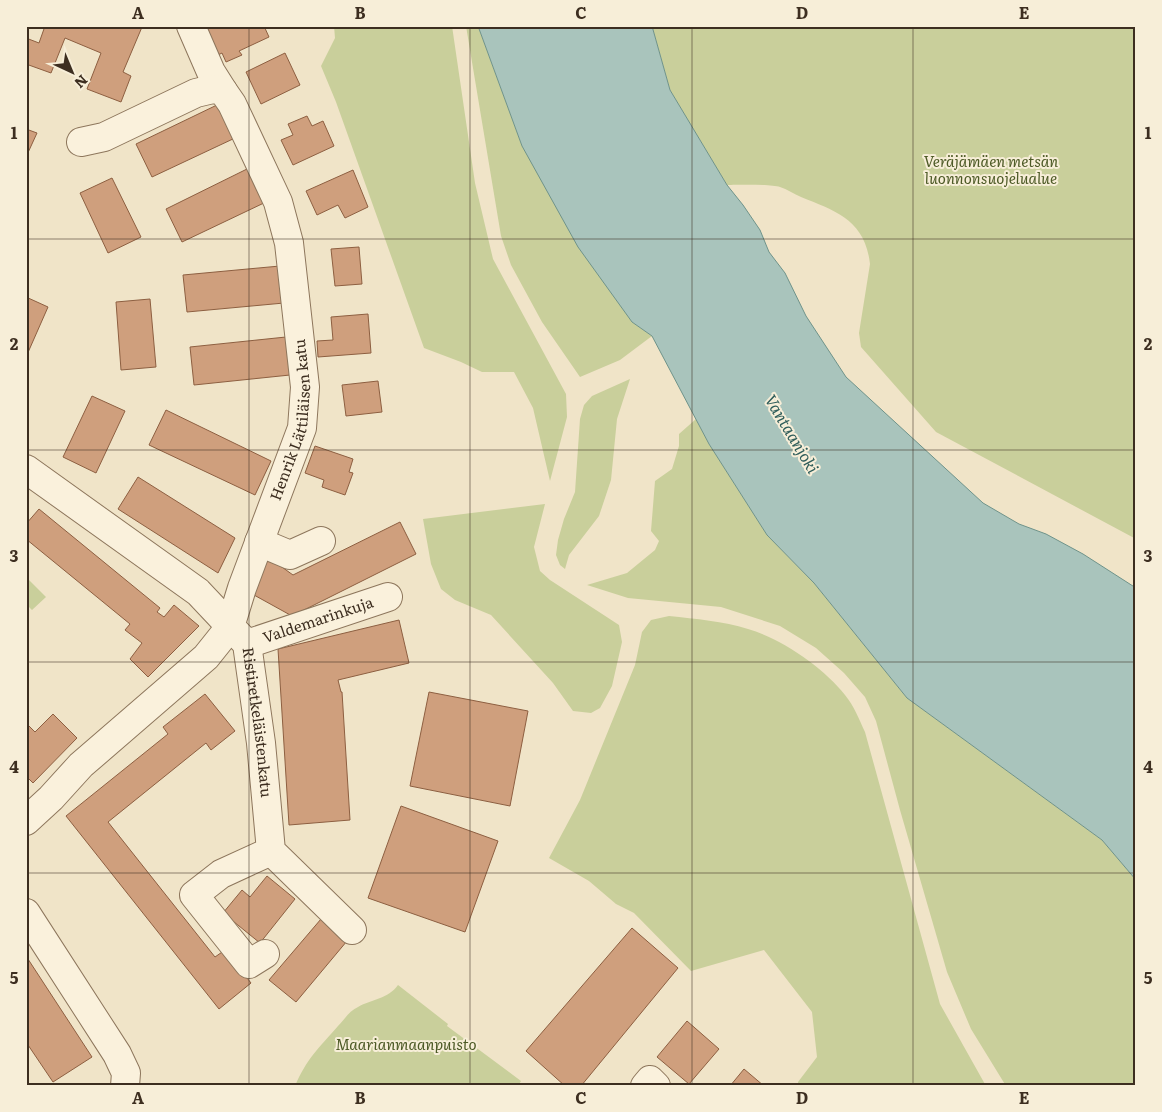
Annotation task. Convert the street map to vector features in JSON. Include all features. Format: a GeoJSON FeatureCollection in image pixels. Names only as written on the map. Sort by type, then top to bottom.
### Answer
{"type":"FeatureCollection","features":[{"type":"Feature","properties":{"kind":"street","name":"Henrik Lättiläisen katu"},"geometry":{"type":"LineString","coordinates":[[26,820],[51,798],[81,765],[206,657],[239,636],[242,588],[302,428],[305,387],[289,243],[278,202],[232,104],[211,72],[191,26]]}},
{"type":"Feature","properties":{"kind":"street"},"geometry":{"type":"LineString","coordinates":[[81,142],[104,137],[196,93],[213,89],[223,91]]}},
{"type":"Feature","properties":{"kind":"street"},"geometry":{"type":"LineString","coordinates":[[26,468],[198,592],[239,636]]}},
{"type":"Feature","properties":{"kind":"street"},"geometry":{"type":"LineString","coordinates":[[259,542],[290,555],[321,541]]}},
{"type":"Feature","properties":{"kind":"street","name":"Valdemarinkuja"},"geometry":{"type":"LineString","coordinates":[[239,636],[388,597]]}},
{"type":"Feature","properties":{"kind":"street","name":"Ristiretkeläistenkatu"},"geometry":{"type":"LineString","coordinates":[[239,636],[261,742],[271,851]]}},
{"type":"Feature","properties":{"kind":"street"},"geometry":{"type":"LineString","coordinates":[[265,954],[249,964],[194,895],[221,874],[271,851],[352,930]]}},
{"type":"Feature","properties":{"kind":"street"},"geometry":{"type":"LineString","coordinates":[[26,913],[117,1054],[126,1073],[125,1086]]}},
{"type":"Feature","properties":{"kind":"street"},"geometry":{"type":"LineString","coordinates":[[645,1086],[650,1080],[656,1086]]}},
{"type":"Feature","properties":{"kind":"green space"},"geometry":{"type":"Polygon","coordinates":[[[334,26],[452,26],[475,183],[493,259],[566,394],[567,417],[550,481],[533,408],[514,372],[482,372],[424,348],[336,102],[321,66],[335,38],[334,26]]]}},
{"type":"Feature","properties":{"kind":"green space"},"geometry":{"type":"Polygon","coordinates":[[[466,26],[478,26],[522,146],[632,322],[652,336],[620,360],[580,377],[542,322],[511,265],[501,236],[466,26]]]}},
{"type":"Feature","properties":{"kind":"green space","name":"Veräjämäen metsän luonnonsuojelualue"},"geometry":{"type":"Polygon","coordinates":[[[652,26],[1136,26],[1136,539],[936,432],[861,347],[859,333],[870,264],[862,237],[847,219],[826,207],[780,187],[727,185],[670,90],[652,26]]]}},
{"type":"Feature","properties":{"kind":"green space"},"geometry":{"type":"Polygon","coordinates":[[[630,379],[617,419],[611,480],[599,516],[569,555],[565,569],[560,565],[556,555],[564,519],[575,492],[580,419],[584,405],[592,396],[630,379]]]}},
{"type":"Feature","properties":{"kind":"green space"},"geometry":{"type":"Polygon","coordinates":[[[696,419],[709,444],[767,535],[814,583],[907,698],[1102,840],[1136,880],[1136,1086],[1006,1086],[971,1029],[947,972],[876,721],[865,697],[844,673],[816,648],[780,626],[721,607],[628,598],[587,585],[627,573],[655,550],[659,541],[651,531],[655,481],[672,469],[679,446],[679,434],[696,419]]]}},
{"type":"Feature","properties":{"kind":"green space"},"geometry":{"type":"Polygon","coordinates":[[[545,504],[534,547],[540,571],[550,580],[619,625],[622,642],[612,686],[600,708],[591,713],[573,711],[553,683],[491,615],[455,600],[441,589],[431,564],[423,519],[545,504]]]}},
{"type":"Feature","properties":{"kind":"green space"},"geometry":{"type":"Polygon","coordinates":[[[26,577],[46,597],[32,610],[26,604],[26,577]]]}},
{"type":"Feature","properties":{"kind":"green space"},"geometry":{"type":"Polygon","coordinates":[[[669,616],[729,624],[748,629],[775,640],[814,665],[848,699],[865,732],[940,1004],[986,1086],[798,1086],[798,1082],[817,1057],[812,1012],[764,950],[691,971],[634,913],[616,904],[589,881],[549,858],[580,800],[635,665],[642,632],[651,620],[669,616]]]}},
{"type":"Feature","properties":{"kind":"green space","name":"Maarianmaanpuisto"},"geometry":{"type":"Polygon","coordinates":[[[398,985],[448,1024],[447,1026],[521,1081],[518,1086],[295,1086],[314,1054],[350,1013],[363,1004],[389,993],[398,985]]]}},
{"type":"Feature","properties":{"kind":"water","name":"Vantaanjoki"},"geometry":{"type":"Polygon","coordinates":[[[478,26],[652,26],[670,90],[727,185],[760,230],[769,252],[785,273],[806,316],[846,377],[983,503],[1019,524],[1046,534],[1083,554],[1136,588],[1136,880],[1102,840],[907,698],[814,583],[767,535],[709,444],[652,336],[632,322],[578,247],[522,146],[478,26]]]}},
{"type":"Feature","properties":{"kind":"building"},"geometry":{"type":"Polygon","coordinates":[[[45,26],[142,27],[123,72],[131,76],[121,102],[87,89],[101,53],[65,38],[51,73],[26,64],[26,38],[39,43],[45,26]]]}},
{"type":"Feature","properties":{"kind":"building"},"geometry":{"type":"Polygon","coordinates":[[[264,26],[269,37],[239,51],[242,55],[226,62],[222,53],[218,55],[205,27],[264,26]]]}},
{"type":"Feature","properties":{"kind":"building"},"geometry":{"type":"Polygon","coordinates":[[[285,53],[300,85],[261,104],[246,72],[285,53]]]}},
{"type":"Feature","properties":{"kind":"building"},"geometry":{"type":"Polygon","coordinates":[[[219,104],[235,138],[152,177],[136,144],[219,104]]]}},
{"type":"Feature","properties":{"kind":"building"},"geometry":{"type":"Polygon","coordinates":[[[307,116],[312,126],[323,121],[334,146],[293,165],[281,140],[293,135],[288,124],[307,116]]]}},
{"type":"Feature","properties":{"kind":"building"},"geometry":{"type":"Polygon","coordinates":[[[26,129],[37,133],[26,157],[26,129]]]}},
{"type":"Feature","properties":{"kind":"building"},"geometry":{"type":"Polygon","coordinates":[[[249,168],[266,202],[182,242],[166,209],[249,168]]]}},
{"type":"Feature","properties":{"kind":"building"},"geometry":{"type":"Polygon","coordinates":[[[353,170],[368,207],[345,218],[338,205],[317,215],[306,191],[353,170]]]}},
{"type":"Feature","properties":{"kind":"building"},"geometry":{"type":"Polygon","coordinates":[[[112,178],[141,237],[108,253],[80,193],[112,178]]]}},
{"type":"Feature","properties":{"kind":"building"},"geometry":{"type":"Polygon","coordinates":[[[359,247],[362,284],[335,286],[331,249],[359,247]]]}},
{"type":"Feature","properties":{"kind":"building"},"geometry":{"type":"Polygon","coordinates":[[[280,266],[284,303],[187,312],[183,275],[280,266]]]}},
{"type":"Feature","properties":{"kind":"building"},"geometry":{"type":"Polygon","coordinates":[[[26,297],[48,307],[26,357],[26,297]]]}},
{"type":"Feature","properties":{"kind":"building"},"geometry":{"type":"Polygon","coordinates":[[[150,299],[156,367],[121,370],[116,302],[150,299]]]}},
{"type":"Feature","properties":{"kind":"building"},"geometry":{"type":"Polygon","coordinates":[[[368,314],[371,353],[318,357],[317,341],[333,340],[331,317],[368,314]]]}},
{"type":"Feature","properties":{"kind":"building"},"geometry":{"type":"Polygon","coordinates":[[[286,337],[290,375],[194,385],[190,347],[286,337]]]}},
{"type":"Feature","properties":{"kind":"building"},"geometry":{"type":"Polygon","coordinates":[[[378,381],[382,412],[346,416],[342,385],[378,381]]]}},
{"type":"Feature","properties":{"kind":"building"},"geometry":{"type":"Polygon","coordinates":[[[92,396],[125,411],[96,473],[63,457],[92,396]]]}},
{"type":"Feature","properties":{"kind":"building"},"geometry":{"type":"Polygon","coordinates":[[[166,410],[271,461],[255,495],[149,445],[166,410]]]}},
{"type":"Feature","properties":{"kind":"building"},"geometry":{"type":"Polygon","coordinates":[[[315,446],[353,459],[349,472],[353,473],[345,495],[322,487],[324,480],[305,473],[315,446]]]}},
{"type":"Feature","properties":{"kind":"building"},"geometry":{"type":"Polygon","coordinates":[[[138,477],[235,538],[218,573],[118,509],[138,477]]]}},
{"type":"Feature","properties":{"kind":"building"},"geometry":{"type":"Polygon","coordinates":[[[39,509],[160,608],[157,612],[164,617],[174,605],[199,626],[148,677],[130,659],[142,643],[125,630],[130,624],[26,539],[26,524],[39,509]]]}},
{"type":"Feature","properties":{"kind":"building"},"geometry":{"type":"Polygon","coordinates":[[[400,522],[416,554],[292,616],[254,595],[268,557],[293,575],[400,522]]]}},
{"type":"Feature","properties":{"kind":"building"},"geometry":{"type":"Polygon","coordinates":[[[399,620],[409,663],[338,680],[342,692],[350,820],[289,825],[278,649],[399,620]]]}},
{"type":"Feature","properties":{"kind":"building"},"geometry":{"type":"Polygon","coordinates":[[[429,692],[528,711],[510,806],[410,786],[429,692]]]}},
{"type":"Feature","properties":{"kind":"building"},"geometry":{"type":"Polygon","coordinates":[[[205,694],[235,731],[211,750],[206,743],[108,822],[215,957],[225,950],[251,983],[219,1009],[66,816],[168,734],[163,727],[205,694]]]}},
{"type":"Feature","properties":{"kind":"building"},"geometry":{"type":"Polygon","coordinates":[[[53,714],[77,738],[33,783],[26,776],[26,723],[35,732],[53,714]]]}},
{"type":"Feature","properties":{"kind":"building"},"geometry":{"type":"Polygon","coordinates":[[[401,806],[498,841],[465,932],[368,898],[401,806]]]}},
{"type":"Feature","properties":{"kind":"building"},"geometry":{"type":"Polygon","coordinates":[[[267,876],[295,899],[260,943],[223,913],[242,890],[250,897],[267,876]]]}},
{"type":"Feature","properties":{"kind":"building"},"geometry":{"type":"Polygon","coordinates":[[[321,919],[347,941],[296,1002],[269,980],[321,919]]]}},
{"type":"Feature","properties":{"kind":"building"},"geometry":{"type":"Polygon","coordinates":[[[632,928],[678,968],[581,1086],[565,1086],[526,1051],[632,928]]]}},
{"type":"Feature","properties":{"kind":"building"},"geometry":{"type":"Polygon","coordinates":[[[26,956],[92,1057],[53,1082],[26,1042],[26,956]]]}},
{"type":"Feature","properties":{"kind":"building"},"geometry":{"type":"Polygon","coordinates":[[[687,1021],[719,1049],[689,1084],[657,1057],[687,1021]]]}},
{"type":"Feature","properties":{"kind":"building"},"geometry":{"type":"Polygon","coordinates":[[[744,1069],[764,1086],[730,1086],[744,1069]]]}}]}
